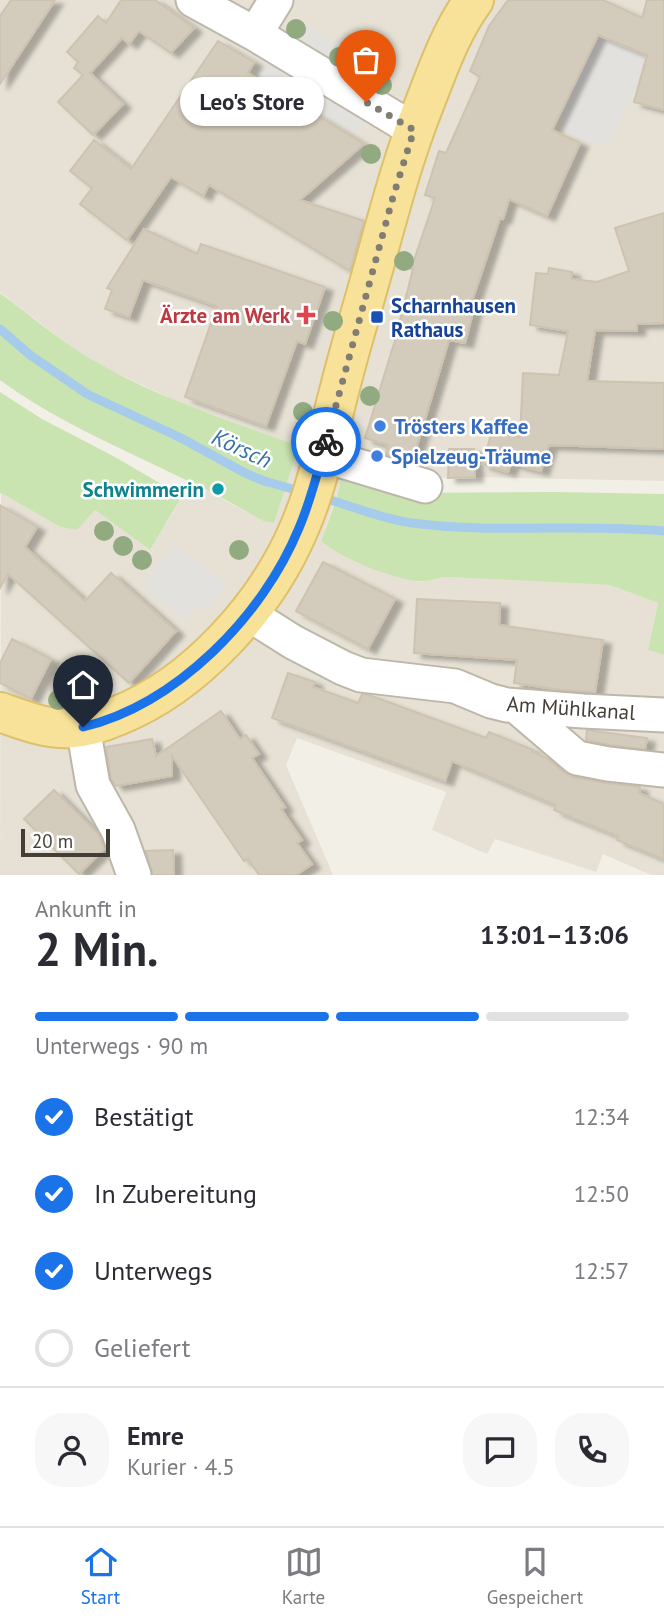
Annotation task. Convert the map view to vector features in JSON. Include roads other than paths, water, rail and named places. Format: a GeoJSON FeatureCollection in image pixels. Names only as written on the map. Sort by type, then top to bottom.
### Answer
{"type":"FeatureCollection","features":[{"type":"Feature","properties":{"kind":"main road"},"geometry":{"type":"LineString","coordinates":[[0,712],[54,728],[83,727],[126,713],[161,694],[200,664],[227,637],[270,582],[299,530],[310,500],[414,130],[455,30],[474,0]]}},
{"type":"Feature","properties":{"kind":"street"},"geometry":{"type":"LineString","coordinates":[[193,0],[255,34],[414,130]]}},
{"type":"Feature","properties":{"kind":"street"},"geometry":{"type":"LineString","coordinates":[[255,34],[276,0]]}},
{"type":"Feature","properties":{"kind":"street"},"geometry":{"type":"LineString","coordinates":[[322,455],[425,486]]}},
{"type":"Feature","properties":{"kind":"street","name":"Am Mühlkanal"},"geometry":{"type":"LineString","coordinates":[[247,613],[281,636],[353,673],[455,686],[499,704],[664,715]]}},
{"type":"Feature","properties":{"kind":"street"},"geometry":{"type":"LineString","coordinates":[[516,706],[577,758],[664,770]]}},
{"type":"Feature","properties":{"kind":"street"},"geometry":{"type":"LineString","coordinates":[[83,727],[93,785],[118,830],[134,875]]}},
{"type":"Feature","properties":{"kind":"waterway","name":"Körsch"},"geometry":{"type":"LineString","coordinates":[[0,329],[30,355],[87,394],[181,438],[245,473],[303,492]]}},
{"type":"Feature","properties":{"kind":"waterway","name":"Körsch"},"geometry":{"type":"LineString","coordinates":[[320,497],[412,523],[475,528],[664,531]]}},
{"type":"Feature","properties":{"kind":"place","name":"Leo's Store"},"geometry":{"type":"Point","coordinates":[366,102]}},
{"type":"Feature","properties":{"kind":"place","name":"Ärzte am Werk"},"geometry":{"type":"Point","coordinates":[306,315]}},
{"type":"Feature","properties":{"kind":"place","name":"Scharnhausen Rathaus"},"geometry":{"type":"Point","coordinates":[377,317]}},
{"type":"Feature","properties":{"kind":"place","name":"Trösters Kaffee"},"geometry":{"type":"Point","coordinates":[380,426]}},
{"type":"Feature","properties":{"kind":"place","name":"Spielzeug-Träume"},"geometry":{"type":"Point","coordinates":[377,456]}},
{"type":"Feature","properties":{"kind":"place","name":"Schwimmerin"},"geometry":{"type":"Point","coordinates":[218,489]}}]}
